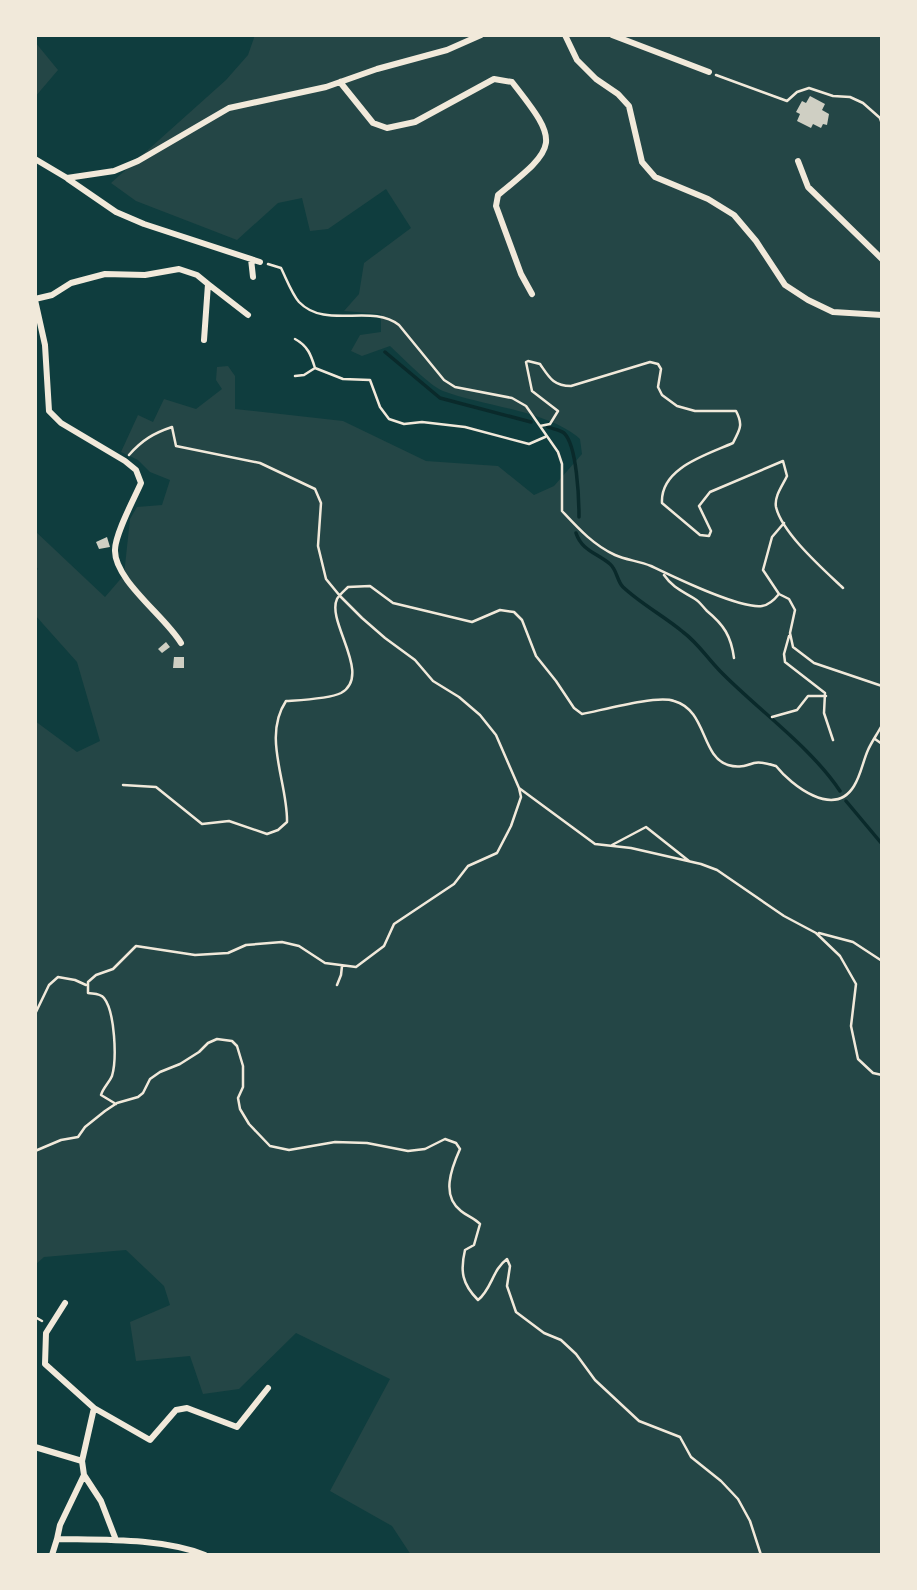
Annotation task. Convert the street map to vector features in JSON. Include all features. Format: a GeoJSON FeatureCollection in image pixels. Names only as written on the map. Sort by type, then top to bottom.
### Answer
{"type":"FeatureCollection","features":[{"type":"Feature","properties":{"kind":"street"},"geometry":{"type":"LineString","coordinates":[[67,178],[114,171],[138,161],[229,108],[340,82],[447,50],[481,35]]}},
{"type":"Feature","properties":{"kind":"street"},"geometry":{"type":"LineString","coordinates":[[565,35],[577,60],[629,106],[642,163],[655,177],[708,200],[734,215],[756,241],[785,285],[808,300],[833,312],[882,315]]}},
{"type":"Feature","properties":{"kind":"street"},"geometry":{"type":"LineString","coordinates":[[612,35],[709,72]]}},
{"type":"Feature","properties":{"kind":"street"},"geometry":{"type":"LineString","coordinates":[[340,82],[373,123],[387,128],[415,122],[494,79],[512,82],[541,119],[547,142],[543,154],[535,163],[498,195],[496,206],[521,274],[532,294]]}},
{"type":"Feature","properties":{"kind":"street"},"geometry":{"type":"LineString","coordinates":[[35,159],[117,212],[144,224],[260,261]]}},
{"type":"Feature","properties":{"kind":"street"},"geometry":{"type":"LineString","coordinates":[[798,161],[808,187],[882,259]]}},
{"type":"Feature","properties":{"kind":"street"},"geometry":{"type":"LineString","coordinates":[[251,259],[253,278]]}},
{"type":"Feature","properties":{"kind":"street"},"geometry":{"type":"LineString","coordinates":[[181,643],[172,628],[160,618],[120,570],[115,550],[141,483],[136,470],[61,423],[49,411],[46,345],[35,300],[52,295],[71,283],[105,274],[145,275],[179,268],[197,275],[248,315]]}},
{"type":"Feature","properties":{"kind":"street"},"geometry":{"type":"LineString","coordinates":[[204,340],[208,284]]}},
{"type":"Feature","properties":{"kind":"street"},"geometry":{"type":"LineString","coordinates":[[65,1303],[46,1333],[45,1364],[94,1408],[150,1440],[176,1410],[187,1408],[237,1427],[268,1388]]}},
{"type":"Feature","properties":{"kind":"street"},"geometry":{"type":"LineString","coordinates":[[52,1555],[60,1525],[83,1475],[82,1461],[94,1408]]}},
{"type":"Feature","properties":{"kind":"street"},"geometry":{"type":"LineString","coordinates":[[35,1447],[82,1461]]}},
{"type":"Feature","properties":{"kind":"street"},"geometry":{"type":"LineString","coordinates":[[83,1475],[101,1501],[116,1540]]}},
{"type":"Feature","properties":{"kind":"street"},"geometry":{"type":"LineString","coordinates":[[57,1539],[116,1540],[191,1549],[205,1555]]}},
{"type":"Feature","properties":{"kind":"path"},"geometry":{"type":"LineString","coordinates":[[709,72],[787,101],[797,92],[809,88],[833,96],[849,97],[863,103],[880,118],[882,124]]}},
{"type":"Feature","properties":{"kind":"path"},"geometry":{"type":"LineString","coordinates":[[260,261],[281,268],[300,302],[314,311],[331,316],[390,318],[399,325],[444,380],[455,387],[512,398],[526,405],[558,453],[562,464],[562,511],[584,535],[615,555],[632,559],[747,604],[762,606],[773,601],[779,594]]}},
{"type":"Feature","properties":{"kind":"path"},"geometry":{"type":"LineString","coordinates":[[295,339],[303,343],[311,354],[314,368]]}},
{"type":"Feature","properties":{"kind":"path"},"geometry":{"type":"LineString","coordinates":[[540,426],[550,424],[558,411],[532,391],[526,362],[540,364],[553,382],[561,386],[571,386],[650,362],[658,364],[661,369],[658,387],[662,394],[687,410],[736,411],[741,427],[733,443],[671,475],[662,490],[663,503],[700,535],[709,536],[709,523],[699,506],[710,492],[783,461],[787,476],[776,497],[776,506],[795,539],[842,588]]}},
{"type":"Feature","properties":{"kind":"path"},"geometry":{"type":"LineString","coordinates":[[314,368],[343,379],[370,380],[384,413],[389,419],[404,424],[422,422],[466,427],[529,444],[545,436]]}},
{"type":"Feature","properties":{"kind":"path"},"geometry":{"type":"LineString","coordinates":[[295,376],[304,375],[314,368]]}},
{"type":"Feature","properties":{"kind":"path"},"geometry":{"type":"LineString","coordinates":[[116,1104],[100,1095],[111,1079],[116,1058],[110,1014],[104,998],[99,994],[88,993],[88,982],[96,975],[113,969],[136,946],[195,955],[228,953],[246,945],[282,942],[299,946],[325,963],[356,967],[384,946],[394,925],[454,884],[468,866],[497,853],[511,826],[521,797],[496,735],[480,715],[459,697],[433,681],[415,660],[385,638],[340,597],[326,579],[317,546],[321,503],[315,489],[260,463],[176,446],[172,427],[155,432],[139,443],[125,461]]}},
{"type":"Feature","properties":{"kind":"path"},"geometry":{"type":"LineString","coordinates":[[785,523],[772,537],[763,570],[779,594],[789,599],[795,610],[784,654],[785,663],[825,693],[824,713],[833,740]]}},
{"type":"Feature","properties":{"kind":"path"},"geometry":{"type":"LineString","coordinates":[[663,572],[680,592],[698,601],[722,624],[731,639],[734,658]]}},
{"type":"Feature","properties":{"kind":"path"},"geometry":{"type":"LineString","coordinates":[[123,785],[156,787],[202,824],[229,821],[267,834],[278,830],[287,822],[287,810],[277,756],[276,721],[286,702],[341,692],[349,684],[353,667],[336,611],[337,600],[348,587],[370,586],[393,603],[472,622],[500,610],[514,612],[522,620],[536,656],[573,708],[582,714],[658,699],[674,701],[691,710],[717,759],[727,765],[746,767],[756,762],[776,765],[784,776],[806,793],[828,800],[845,796],[853,788],[868,750],[882,725]]}},
{"type":"Feature","properties":{"kind":"path"},"geometry":{"type":"LineString","coordinates":[[790,633],[793,647],[814,663],[882,686]]}},
{"type":"Feature","properties":{"kind":"path"},"geometry":{"type":"LineString","coordinates":[[772,717],[797,710],[808,695],[826,696]]}},
{"type":"Feature","properties":{"kind":"path"},"geometry":{"type":"LineString","coordinates":[[875,739],[882,744]]}},
{"type":"Feature","properties":{"kind":"path"},"geometry":{"type":"LineString","coordinates":[[519,788],[595,844],[612,845],[717,870],[784,916],[816,933],[853,942],[882,961]]}},
{"type":"Feature","properties":{"kind":"path"},"geometry":{"type":"LineString","coordinates":[[612,845],[646,827],[692,863]]}},
{"type":"Feature","properties":{"kind":"path"},"geometry":{"type":"LineString","coordinates":[[816,933],[840,956],[856,984],[851,1026],[858,1059],[873,1073],[882,1075]]}},
{"type":"Feature","properties":{"kind":"path"},"geometry":{"type":"LineString","coordinates":[[337,985],[342,965]]}},
{"type":"Feature","properties":{"kind":"path"},"geometry":{"type":"LineString","coordinates":[[35,1014],[49,985],[58,977],[88,986]]}},
{"type":"Feature","properties":{"kind":"path"},"geometry":{"type":"LineString","coordinates":[[35,1151],[61,1140],[78,1137],[85,1127],[116,1104],[143,1093],[150,1079],[218,1039],[232,1041],[237,1046],[243,1066],[243,1087],[238,1098],[240,1108],[249,1124],[271,1146],[289,1150],[335,1142],[367,1143],[408,1152],[425,1149],[445,1139],[456,1143],[460,1149],[448,1189],[450,1199],[460,1211],[480,1224],[474,1245],[465,1250],[462,1265],[463,1280],[469,1290],[478,1300],[485,1295],[493,1274],[507,1259],[510,1266],[507,1286],[516,1312],[544,1334],[561,1340],[596,1380],[639,1421],[680,1437],[691,1457],[738,1499],[750,1521],[761,1555]]}},
{"type":"Feature","properties":{"kind":"shaded area"},"geometry":{"type":"Polygon","coordinates":[[[255,35],[882,35],[882,1555],[411,1555],[392,1526],[330,1491],[390,1379],[296,1333],[239,1389],[203,1394],[190,1356],[136,1361],[130,1322],[170,1305],[164,1286],[126,1250],[44,1257],[35,1265],[35,721],[77,752],[100,741],[77,662],[35,615],[35,572],[38,569],[35,565],[35,531],[105,597],[124,575],[130,519],[137,507],[162,505],[170,480],[150,472],[138,460],[121,452],[138,415],[153,422],[164,399],[196,409],[222,389],[216,380],[217,367],[228,366],[235,376],[235,409],[343,421],[426,461],[498,466],[534,495],[554,486],[582,454],[580,439],[551,422],[437,388],[390,346],[362,356],[351,351],[360,335],[381,332],[381,314],[344,311],[359,294],[364,263],[411,228],[386,189],[328,229],[310,231],[302,198],[278,203],[237,240],[136,201],[111,183],[226,80],[248,55],[255,35]]]}},
{"type":"Feature","properties":{"kind":"shaded area"},"geometry":{"type":"Polygon","coordinates":[[[35,42],[58,70],[35,97],[35,42]]]}},
{"type":"Feature","properties":{"kind":"building"},"geometry":{"type":"Polygon","coordinates":[[[810,96],[825,104],[822,110],[829,114],[827,125],[823,124],[821,128],[813,124],[811,128],[797,121],[800,114],[796,112],[802,101],[806,103],[810,96]]]}},
{"type":"Feature","properties":{"kind":"building"},"geometry":{"type":"Polygon","coordinates":[[[107,537],[110,547],[99,549],[96,542],[107,537]]]}},
{"type":"Feature","properties":{"kind":"building"},"geometry":{"type":"Polygon","coordinates":[[[166,642],[170,647],[162,653],[158,649],[166,642]]]}},
{"type":"Feature","properties":{"kind":"building"},"geometry":{"type":"Polygon","coordinates":[[[174,657],[184,657],[184,668],[173,668],[174,657]]]}},
{"type":"Feature","properties":{"kind":"waterway"},"geometry":{"type":"LineString","coordinates":[[385,352],[440,398],[531,422]]}},
{"type":"Feature","properties":{"kind":"waterway"},"geometry":{"type":"LineString","coordinates":[[548,427],[564,433],[572,449],[579,517]]}},
{"type":"Feature","properties":{"kind":"waterway"},"geometry":{"type":"LineString","coordinates":[[576,533],[586,548],[612,566],[623,587],[693,641],[715,666],[814,759],[840,791]]}},
{"type":"Feature","properties":{"kind":"waterway"},"geometry":{"type":"LineString","coordinates":[[846,801],[882,844]]}}]}
